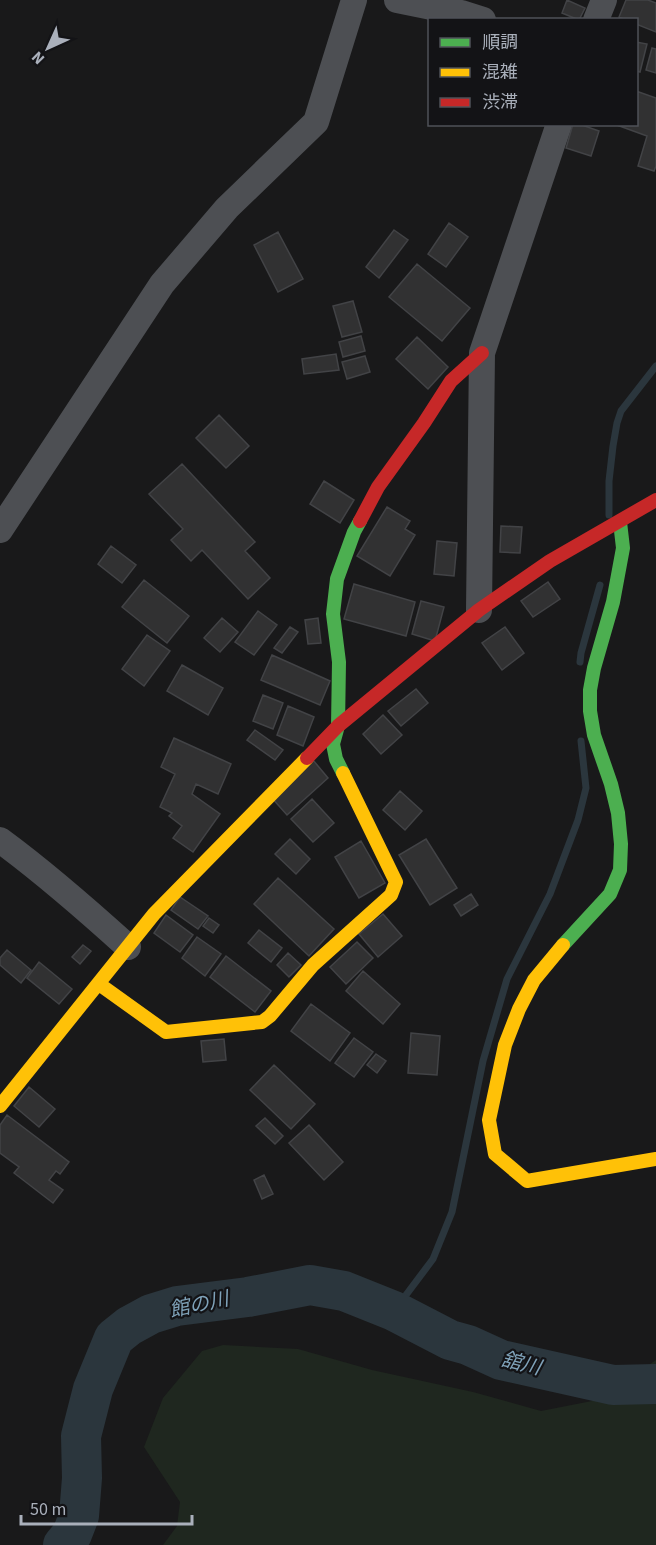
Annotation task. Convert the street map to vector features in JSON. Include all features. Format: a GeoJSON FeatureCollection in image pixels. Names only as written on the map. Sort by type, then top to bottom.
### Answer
{"type":"FeatureCollection","features":[{"type":"Feature","properties":{"kind":"street"},"geometry":{"type":"LineString","coordinates":[[0,530],[162,284],[227,208],[316,122],[354,0]]}},
{"type":"Feature","properties":{"kind":"street"},"geometry":{"type":"LineString","coordinates":[[397,0],[477,18]]}},
{"type":"Feature","properties":{"kind":"street"},"geometry":{"type":"LineString","coordinates":[[597,18],[604,0]]}},
{"type":"Feature","properties":{"kind":"street"},"geometry":{"type":"LineString","coordinates":[[479,610],[482,353],[559,126]]}},
{"type":"Feature","properties":{"kind":"street"},"geometry":{"type":"LineString","coordinates":[[99,984],[166,1032],[262,1022],[270,1016],[313,965],[391,895],[396,882],[336,759],[333,744],[338,726],[339,662],[333,614],[338,579],[354,532],[378,487],[451,381],[482,353]]}},
{"type":"Feature","properties":{"kind":"street"},"geometry":{"type":"LineString","coordinates":[[0,1106],[154,914],[338,726],[479,610],[550,561],[656,500]]}},
{"type":"Feature","properties":{"kind":"street"},"geometry":{"type":"LineString","coordinates":[[620,522],[623,548],[613,602],[594,668],[590,711],[594,735],[611,784],[618,813],[621,844],[620,870],[610,894],[556,952],[534,980],[519,1009],[505,1045],[489,1120],[495,1154],[527,1181],[656,1159]]}},
{"type":"Feature","properties":{"kind":"street"},"geometry":{"type":"LineString","coordinates":[[0,840],[29,861],[128,947]]}},
{"type":"Feature","properties":{"kind":"shaded area"},"geometry":{"type":"Polygon","coordinates":[[[223,1345],[298,1349],[372,1370],[473,1392],[541,1411],[597,1400],[656,1360],[656,1545],[163,1545],[177,1526],[180,1502],[144,1447],[163,1398],[202,1351],[223,1345]]]}},
{"type":"Feature","properties":{"kind":"building"},"geometry":{"type":"Polygon","coordinates":[[[567,0],[585,8],[580,18],[562,13],[567,0]]]}},
{"type":"Feature","properties":{"kind":"building"},"geometry":{"type":"Polygon","coordinates":[[[626,0],[648,0],[656,3],[656,32],[638,25],[638,18],[619,17],[626,0]]]}},
{"type":"Feature","properties":{"kind":"building"},"geometry":{"type":"Polygon","coordinates":[[[638,42],[647,44],[640,72],[638,72],[638,42]]]}},
{"type":"Feature","properties":{"kind":"building"},"geometry":{"type":"Polygon","coordinates":[[[652,48],[656,49],[656,73],[646,70],[652,48]]]}},
{"type":"Feature","properties":{"kind":"building"},"geometry":{"type":"Polygon","coordinates":[[[638,92],[656,98],[656,166],[654,171],[638,166],[647,136],[620,126],[638,126],[638,92]]]}},
{"type":"Feature","properties":{"kind":"building"},"geometry":{"type":"Polygon","coordinates":[[[572,126],[585,126],[599,131],[591,156],[566,148],[572,126]]]}},
{"type":"Feature","properties":{"kind":"building"},"geometry":{"type":"Polygon","coordinates":[[[449,223],[468,237],[446,267],[428,254],[449,223]]]}},
{"type":"Feature","properties":{"kind":"building"},"geometry":{"type":"Polygon","coordinates":[[[394,230],[408,240],[379,278],[366,267],[394,230]]]}},
{"type":"Feature","properties":{"kind":"building"},"geometry":{"type":"Polygon","coordinates":[[[278,232],[303,279],[278,292],[254,245],[278,232]]]}},
{"type":"Feature","properties":{"kind":"building"},"geometry":{"type":"Polygon","coordinates":[[[417,264],[470,308],[442,341],[389,297],[417,264]]]}},
{"type":"Feature","properties":{"kind":"building"},"geometry":{"type":"Polygon","coordinates":[[[353,301],[362,332],[342,337],[333,306],[353,301]]]}},
{"type":"Feature","properties":{"kind":"building"},"geometry":{"type":"Polygon","coordinates":[[[361,336],[365,351],[343,357],[339,342],[361,336]]]}},
{"type":"Feature","properties":{"kind":"building"},"geometry":{"type":"Polygon","coordinates":[[[417,337],[448,367],[428,389],[396,359],[417,337]]]}},
{"type":"Feature","properties":{"kind":"building"},"geometry":{"type":"Polygon","coordinates":[[[336,354],[339,370],[304,374],[302,359],[336,354]]]}},
{"type":"Feature","properties":{"kind":"building"},"geometry":{"type":"Polygon","coordinates":[[[365,356],[370,372],[347,379],[342,362],[365,356]]]}},
{"type":"Feature","properties":{"kind":"building"},"geometry":{"type":"Polygon","coordinates":[[[219,415],[249,446],[226,468],[196,438],[219,415]]]}},
{"type":"Feature","properties":{"kind":"building"},"geometry":{"type":"Polygon","coordinates":[[[182,464],[255,542],[245,551],[270,578],[248,599],[202,550],[191,561],[171,540],[183,529],[149,494],[182,464]]]}},
{"type":"Feature","properties":{"kind":"building"},"geometry":{"type":"Polygon","coordinates":[[[324,481],[354,500],[340,523],[310,504],[324,481]]]}},
{"type":"Feature","properties":{"kind":"building"},"geometry":{"type":"Polygon","coordinates":[[[387,507],[410,521],[405,529],[415,535],[390,576],[357,556],[387,507]]]}},
{"type":"Feature","properties":{"kind":"building"},"geometry":{"type":"Polygon","coordinates":[[[501,526],[522,527],[520,553],[500,552],[501,526]]]}},
{"type":"Feature","properties":{"kind":"building"},"geometry":{"type":"Polygon","coordinates":[[[437,541],[457,543],[454,576],[434,574],[437,541]]]}},
{"type":"Feature","properties":{"kind":"building"},"geometry":{"type":"Polygon","coordinates":[[[111,546],[136,565],[122,583],[98,564],[111,546]]]}},
{"type":"Feature","properties":{"kind":"building"},"geometry":{"type":"Polygon","coordinates":[[[144,580],[189,616],[167,643],[122,607],[144,580]]]}},
{"type":"Feature","properties":{"kind":"building"},"geometry":{"type":"Polygon","coordinates":[[[548,582],[560,599],[533,617],[521,601],[548,582]]]}},
{"type":"Feature","properties":{"kind":"building"},"geometry":{"type":"Polygon","coordinates":[[[354,584],[415,602],[406,636],[344,619],[354,584]]]}},
{"type":"Feature","properties":{"kind":"building"},"geometry":{"type":"Polygon","coordinates":[[[421,601],[444,607],[435,641],[412,634],[421,601]]]}},
{"type":"Feature","properties":{"kind":"building"},"geometry":{"type":"Polygon","coordinates":[[[258,611],[277,625],[254,655],[235,642],[258,611]]]}},
{"type":"Feature","properties":{"kind":"building"},"geometry":{"type":"Polygon","coordinates":[[[222,618],[238,632],[220,652],[204,638],[222,618]]]}},
{"type":"Feature","properties":{"kind":"building"},"geometry":{"type":"Polygon","coordinates":[[[318,618],[321,643],[308,644],[305,620],[318,618]]]}},
{"type":"Feature","properties":{"kind":"building"},"geometry":{"type":"Polygon","coordinates":[[[290,627],[298,632],[282,653],[274,648],[290,627]]]}},
{"type":"Feature","properties":{"kind":"building"},"geometry":{"type":"Polygon","coordinates":[[[505,627],[524,653],[502,670],[482,643],[505,627]]]}},
{"type":"Feature","properties":{"kind":"building"},"geometry":{"type":"Polygon","coordinates":[[[147,635],[170,651],[144,686],[122,669],[147,635]]]}},
{"type":"Feature","properties":{"kind":"building"},"geometry":{"type":"Polygon","coordinates":[[[272,655],[330,681],[320,705],[261,680],[272,655]]]}},
{"type":"Feature","properties":{"kind":"building"},"geometry":{"type":"Polygon","coordinates":[[[182,665],[223,688],[208,715],[167,691],[182,665]]]}},
{"type":"Feature","properties":{"kind":"building"},"geometry":{"type":"Polygon","coordinates":[[[416,689],[428,703],[401,726],[388,711],[416,689]]]}},
{"type":"Feature","properties":{"kind":"building"},"geometry":{"type":"Polygon","coordinates":[[[263,695],[283,703],[273,729],[253,721],[263,695]]]}},
{"type":"Feature","properties":{"kind":"building"},"geometry":{"type":"Polygon","coordinates":[[[288,706],[314,717],[303,746],[277,735],[288,706]]]}},
{"type":"Feature","properties":{"kind":"building"},"geometry":{"type":"Polygon","coordinates":[[[383,715],[402,735],[381,754],[363,734],[383,715]]]}},
{"type":"Feature","properties":{"kind":"building"},"geometry":{"type":"Polygon","coordinates":[[[255,730],[283,750],[275,760],[247,740],[255,730]]]}},
{"type":"Feature","properties":{"kind":"building"},"geometry":{"type":"Polygon","coordinates":[[[174,738],[231,764],[218,794],[196,784],[192,794],[220,814],[193,852],[173,838],[182,826],[169,816],[172,813],[160,807],[175,774],[161,767],[174,738]]]}},
{"type":"Feature","properties":{"kind":"building"},"geometry":{"type":"Polygon","coordinates":[[[313,760],[328,778],[287,815],[271,797],[313,760]]]}},
{"type":"Feature","properties":{"kind":"building"},"geometry":{"type":"Polygon","coordinates":[[[400,791],[422,811],[405,830],[383,810],[400,791]]]}},
{"type":"Feature","properties":{"kind":"building"},"geometry":{"type":"Polygon","coordinates":[[[312,799],[334,823],[313,842],[291,819],[312,799]]]}},
{"type":"Feature","properties":{"kind":"building"},"geometry":{"type":"Polygon","coordinates":[[[290,839],[310,859],[296,874],[275,854],[290,839]]]}},
{"type":"Feature","properties":{"kind":"building"},"geometry":{"type":"Polygon","coordinates":[[[426,839],[457,888],[430,905],[399,855],[426,839]]]}},
{"type":"Feature","properties":{"kind":"building"},"geometry":{"type":"Polygon","coordinates":[[[361,841],[385,883],[359,898],[335,857],[361,841]]]}},
{"type":"Feature","properties":{"kind":"building"},"geometry":{"type":"Polygon","coordinates":[[[278,878],[334,929],[309,956],[254,904],[278,878]]]}},
{"type":"Feature","properties":{"kind":"building"},"geometry":{"type":"Polygon","coordinates":[[[471,894],[478,905],[461,916],[454,905],[471,894]]]}},
{"type":"Feature","properties":{"kind":"building"},"geometry":{"type":"Polygon","coordinates":[[[180,897],[208,916],[198,929],[171,910],[180,897]]]}},
{"type":"Feature","properties":{"kind":"building"},"geometry":{"type":"Polygon","coordinates":[[[383,914],[402,936],[378,957],[359,934],[383,914]]]}},
{"type":"Feature","properties":{"kind":"building"},"geometry":{"type":"Polygon","coordinates":[[[166,915],[193,935],[180,952],[154,933],[166,915]]]}},
{"type":"Feature","properties":{"kind":"building"},"geometry":{"type":"Polygon","coordinates":[[[209,918],[219,925],[213,933],[203,926],[209,918]]]}},
{"type":"Feature","properties":{"kind":"building"},"geometry":{"type":"Polygon","coordinates":[[[259,930],[282,948],[271,962],[248,943],[259,930]]]}},
{"type":"Feature","properties":{"kind":"building"},"geometry":{"type":"Polygon","coordinates":[[[197,937],[221,954],[205,976],[182,958],[197,937]]]}},
{"type":"Feature","properties":{"kind":"building"},"geometry":{"type":"Polygon","coordinates":[[[357,942],[373,958],[346,984],[330,967],[357,942]]]}},
{"type":"Feature","properties":{"kind":"building"},"geometry":{"type":"Polygon","coordinates":[[[83,945],[91,951],[80,964],[72,957],[83,945]]]}},
{"type":"Feature","properties":{"kind":"building"},"geometry":{"type":"Polygon","coordinates":[[[7,950],[31,970],[21,983],[0,965],[0,958],[7,950]]]}},
{"type":"Feature","properties":{"kind":"building"},"geometry":{"type":"Polygon","coordinates":[[[288,953],[301,965],[289,977],[277,965],[288,953]]]}},
{"type":"Feature","properties":{"kind":"building"},"geometry":{"type":"Polygon","coordinates":[[[226,956],[271,991],[255,1012],[210,977],[226,956]]]}},
{"type":"Feature","properties":{"kind":"building"},"geometry":{"type":"Polygon","coordinates":[[[39,962],[72,989],[59,1004],[27,978],[39,962]]]}},
{"type":"Feature","properties":{"kind":"building"},"geometry":{"type":"Polygon","coordinates":[[[363,971],[400,1004],[383,1024],[346,991],[363,971]]]}},
{"type":"Feature","properties":{"kind":"building"},"geometry":{"type":"Polygon","coordinates":[[[311,1004],[350,1033],[330,1061],[291,1031],[311,1004]]]}},
{"type":"Feature","properties":{"kind":"building"},"geometry":{"type":"Polygon","coordinates":[[[411,1033],[440,1036],[437,1075],[408,1073],[411,1033]]]}},
{"type":"Feature","properties":{"kind":"building"},"geometry":{"type":"Polygon","coordinates":[[[354,1038],[373,1052],[354,1077],[335,1063],[354,1038]]]}},
{"type":"Feature","properties":{"kind":"building"},"geometry":{"type":"Polygon","coordinates":[[[224,1039],[226,1060],[203,1062],[201,1041],[224,1039]]]}},
{"type":"Feature","properties":{"kind":"building"},"geometry":{"type":"Polygon","coordinates":[[[376,1054],[386,1061],[377,1073],[367,1065],[376,1054]]]}},
{"type":"Feature","properties":{"kind":"building"},"geometry":{"type":"Polygon","coordinates":[[[274,1065],[315,1104],[291,1129],[250,1090],[274,1065]]]}},
{"type":"Feature","properties":{"kind":"building"},"geometry":{"type":"Polygon","coordinates":[[[29,1087],[55,1109],[39,1127],[14,1106],[29,1087]]]}},
{"type":"Feature","properties":{"kind":"building"},"geometry":{"type":"Polygon","coordinates":[[[7,1115],[69,1162],[60,1174],[56,1171],[49,1180],[63,1190],[53,1203],[14,1173],[19,1167],[0,1153],[0,1125],[7,1115]]]}},
{"type":"Feature","properties":{"kind":"building"},"geometry":{"type":"Polygon","coordinates":[[[265,1118],[283,1136],[275,1144],[256,1126],[265,1118]]]}},
{"type":"Feature","properties":{"kind":"building"},"geometry":{"type":"Polygon","coordinates":[[[309,1125],[343,1162],[324,1180],[289,1143],[309,1125]]]}},
{"type":"Feature","properties":{"kind":"building"},"geometry":{"type":"Polygon","coordinates":[[[264,1175],[273,1194],[262,1199],[254,1180],[264,1175]]]}},
{"type":"Feature","properties":{"kind":"waterway"},"geometry":{"type":"LineString","coordinates":[[609,515],[609,481],[617,423],[621,411],[656,366]]}},
{"type":"Feature","properties":{"kind":"waterway"},"geometry":{"type":"LineString","coordinates":[[580,662],[600,585]]}},
{"type":"Feature","properties":{"kind":"waterway"},"geometry":{"type":"LineString","coordinates":[[394,1311],[433,1259],[452,1212],[483,1061],[507,979],[550,894],[578,820],[586,788],[581,741]]}},
{"type":"Feature","properties":{"kind":"waterway","name":"館の川"},"geometry":{"type":"LineString","coordinates":[[63,1545],[72,1534],[79,1516],[82,1478],[81,1436],[93,1389],[114,1338],[129,1326],[151,1314],[177,1306],[248,1297],[310,1285],[344,1291],[394,1311],[450,1340],[468,1345],[501,1360],[613,1385],[656,1384]]}},
{"type":"Feature","properties":{"kind":"traffic: fast"},"geometry":{"type":"LineString","coordinates":[[343,773],[336,759],[333,744],[338,726],[339,662],[333,614],[337,579],[360,521]]}},
{"type":"Feature","properties":{"kind":"traffic: fast"},"geometry":{"type":"LineString","coordinates":[[563,945],[610,894],[620,870],[621,844],[618,813],[611,784],[594,735],[590,711],[590,690],[594,668],[613,602],[623,548],[620,522]]}},
{"type":"Feature","properties":{"kind":"traffic: slow"},"geometry":{"type":"LineString","coordinates":[[0,1106],[154,914],[307,758]]}},
{"type":"Feature","properties":{"kind":"traffic: slow"},"geometry":{"type":"LineString","coordinates":[[99,984],[166,1032],[262,1022],[270,1016],[313,965],[391,895],[396,882],[343,773]]}},
{"type":"Feature","properties":{"kind":"traffic: slow"},"geometry":{"type":"LineString","coordinates":[[563,945],[534,980],[519,1009],[505,1045],[489,1120],[495,1154],[527,1181],[656,1159]]}},
{"type":"Feature","properties":{"kind":"traffic: jam"},"geometry":{"type":"LineString","coordinates":[[360,521],[378,487],[451,381],[482,353]]}},
{"type":"Feature","properties":{"kind":"traffic: jam"},"geometry":{"type":"LineString","coordinates":[[307,758],[338,726],[479,610],[550,561],[656,500]]}},
{"type":"Feature","properties":{"kind":"water label","name":"舘川"},"geometry":{"type":"Point","coordinates":[521,1364]}}]}
